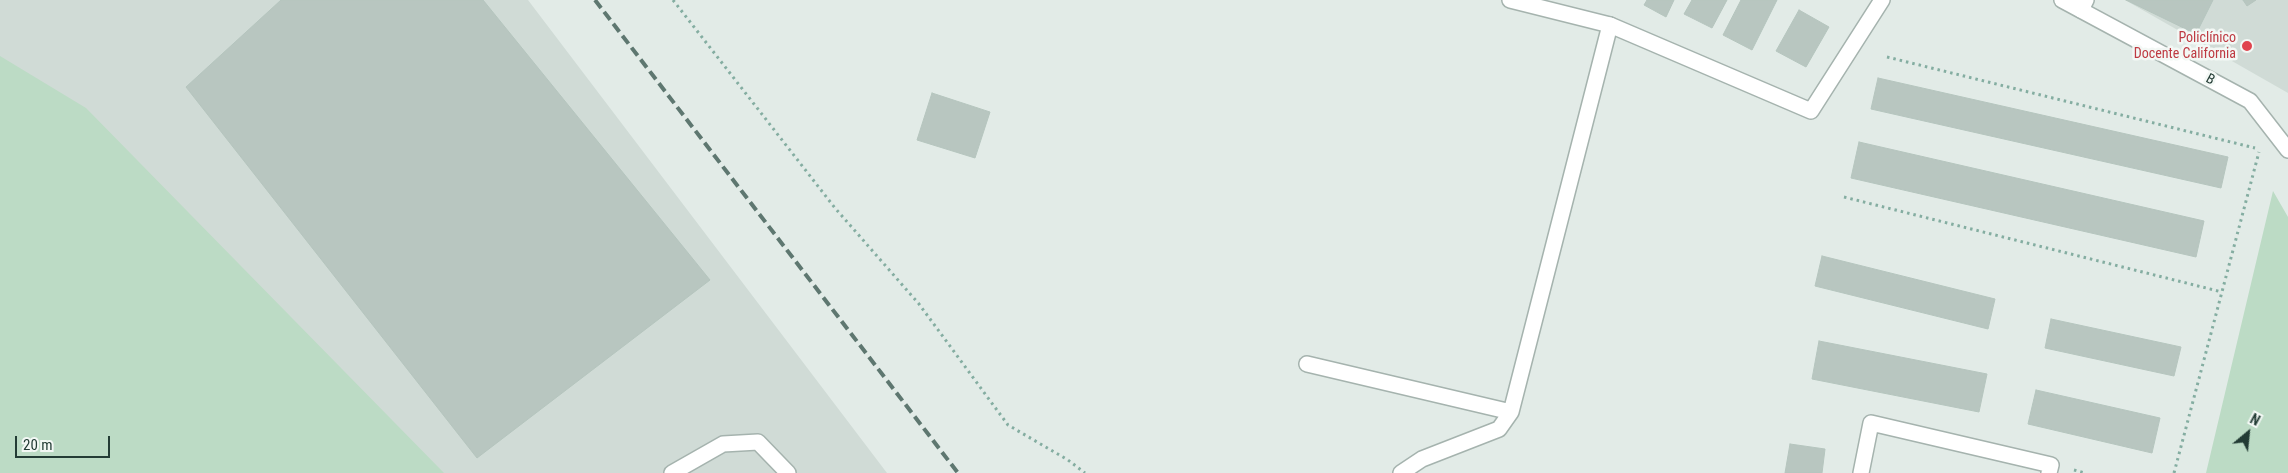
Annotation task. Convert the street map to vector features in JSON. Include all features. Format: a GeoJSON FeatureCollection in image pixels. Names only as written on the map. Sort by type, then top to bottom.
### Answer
{"type":"FeatureCollection","features":[{"type":"Feature","properties":{"kind":"street"},"geometry":{"type":"LineString","coordinates":[[1510,0],[1610,26],[1811,110],[1882,0]]}},
{"type":"Feature","properties":{"kind":"street","name":"B"},"geometry":{"type":"LineString","coordinates":[[2062,0],[2084,5],[2250,102],[2288,150]]}},
{"type":"Feature","properties":{"kind":"street"},"geometry":{"type":"LineString","coordinates":[[1401,473],[1422,459],[1499,429],[1511,412],[1610,26]]}},
{"type":"Feature","properties":{"kind":"street"},"geometry":{"type":"LineString","coordinates":[[1307,364],[1511,412]]}},
{"type":"Feature","properties":{"kind":"street"},"geometry":{"type":"LineString","coordinates":[[1861,473],[1871,423],[2051,465],[2049,473]]}},
{"type":"Feature","properties":{"kind":"street"},"geometry":{"type":"LineString","coordinates":[[672,473],[723,444],[758,442],[788,473]]}},
{"type":"Feature","properties":{"kind":"path"},"geometry":{"type":"LineString","coordinates":[[673,0],[835,208],[919,304],[1008,425],[1068,460],[1084,473]]}},
{"type":"Feature","properties":{"kind":"path"},"geometry":{"type":"LineString","coordinates":[[1886,57],[2259,150],[2174,473]]}},
{"type":"Feature","properties":{"kind":"path"},"geometry":{"type":"LineString","coordinates":[[1844,197],[2222,292]]}},
{"type":"Feature","properties":{"kind":"shaded area"},"geometry":{"type":"Polygon","coordinates":[[[0,0],[528,0],[887,473],[0,473],[0,0]]]}},
{"type":"Feature","properties":{"kind":"shaded area","name":"Policlínico Docente California"},"geometry":{"type":"Polygon","coordinates":[[[2125,0],[2288,0],[2288,93],[2125,0]]]}},
{"type":"Feature","properties":{"kind":"green space"},"geometry":{"type":"Polygon","coordinates":[[[0,56],[86,108],[444,473],[0,473],[0,56]]]}},
{"type":"Feature","properties":{"kind":"green space"},"geometry":{"type":"Polygon","coordinates":[[[2273,191],[2288,217],[2288,473],[2206,473],[2273,191]]]}},
{"type":"Feature","properties":{"kind":"building"},"geometry":{"type":"Polygon","coordinates":[[[281,0],[483,0],[710,280],[477,458],[186,87],[281,0]]]}},
{"type":"Feature","properties":{"kind":"building"},"geometry":{"type":"Polygon","coordinates":[[[1647,0],[1674,0],[1666,17],[1644,5],[1647,0]]]}},
{"type":"Feature","properties":{"kind":"building"},"geometry":{"type":"Polygon","coordinates":[[[1692,0],[1727,0],[1712,28],[1684,14],[1692,0]]]}},
{"type":"Feature","properties":{"kind":"building"},"geometry":{"type":"Polygon","coordinates":[[[1741,0],[1777,0],[1752,50],[1723,35],[1741,0]]]}},
{"type":"Feature","properties":{"kind":"building"},"geometry":{"type":"Polygon","coordinates":[[[2126,0],[2213,0],[2196,34],[2126,0]]]}},
{"type":"Feature","properties":{"kind":"building"},"geometry":{"type":"Polygon","coordinates":[[[2243,0],[2256,0],[2247,6],[2243,0]]]}},
{"type":"Feature","properties":{"kind":"building"},"geometry":{"type":"Polygon","coordinates":[[[1799,10],[1829,27],[1806,67],[1776,51],[1799,10]]]}},
{"type":"Feature","properties":{"kind":"building"},"geometry":{"type":"Polygon","coordinates":[[[1878,78],[2228,157],[2221,188],[1871,109],[1878,78]]]}},
{"type":"Feature","properties":{"kind":"building"},"geometry":{"type":"Polygon","coordinates":[[[932,93],[990,112],[975,158],[917,140],[932,93]]]}},
{"type":"Feature","properties":{"kind":"building"},"geometry":{"type":"Polygon","coordinates":[[[1859,142],[2204,221],[2196,257],[1851,178],[1859,142]]]}},
{"type":"Feature","properties":{"kind":"building"},"geometry":{"type":"Polygon","coordinates":[[[1822,256],[1995,299],[1988,329],[1815,286],[1822,256]]]}},
{"type":"Feature","properties":{"kind":"building"},"geometry":{"type":"Polygon","coordinates":[[[2051,319],[2181,347],[2174,376],[2045,348],[2051,319]]]}},
{"type":"Feature","properties":{"kind":"building"},"geometry":{"type":"Polygon","coordinates":[[[1819,341],[1987,374],[1979,412],[1812,379],[1819,341]]]}},
{"type":"Feature","properties":{"kind":"building"},"geometry":{"type":"Polygon","coordinates":[[[2036,390],[2160,418],[2152,453],[2028,424],[2036,390]]]}},
{"type":"Feature","properties":{"kind":"building"},"geometry":{"type":"Polygon","coordinates":[[[1790,444],[1825,449],[1822,473],[1785,473],[1790,444]]]}},
{"type":"Feature","properties":{"kind":"railway"},"geometry":{"type":"LineString","coordinates":[[595,0],[958,473]]}},
{"type":"Feature","properties":{"kind":"place","name":"Policlínico Docente California"},"geometry":{"type":"Point","coordinates":[2247,46]}}]}
